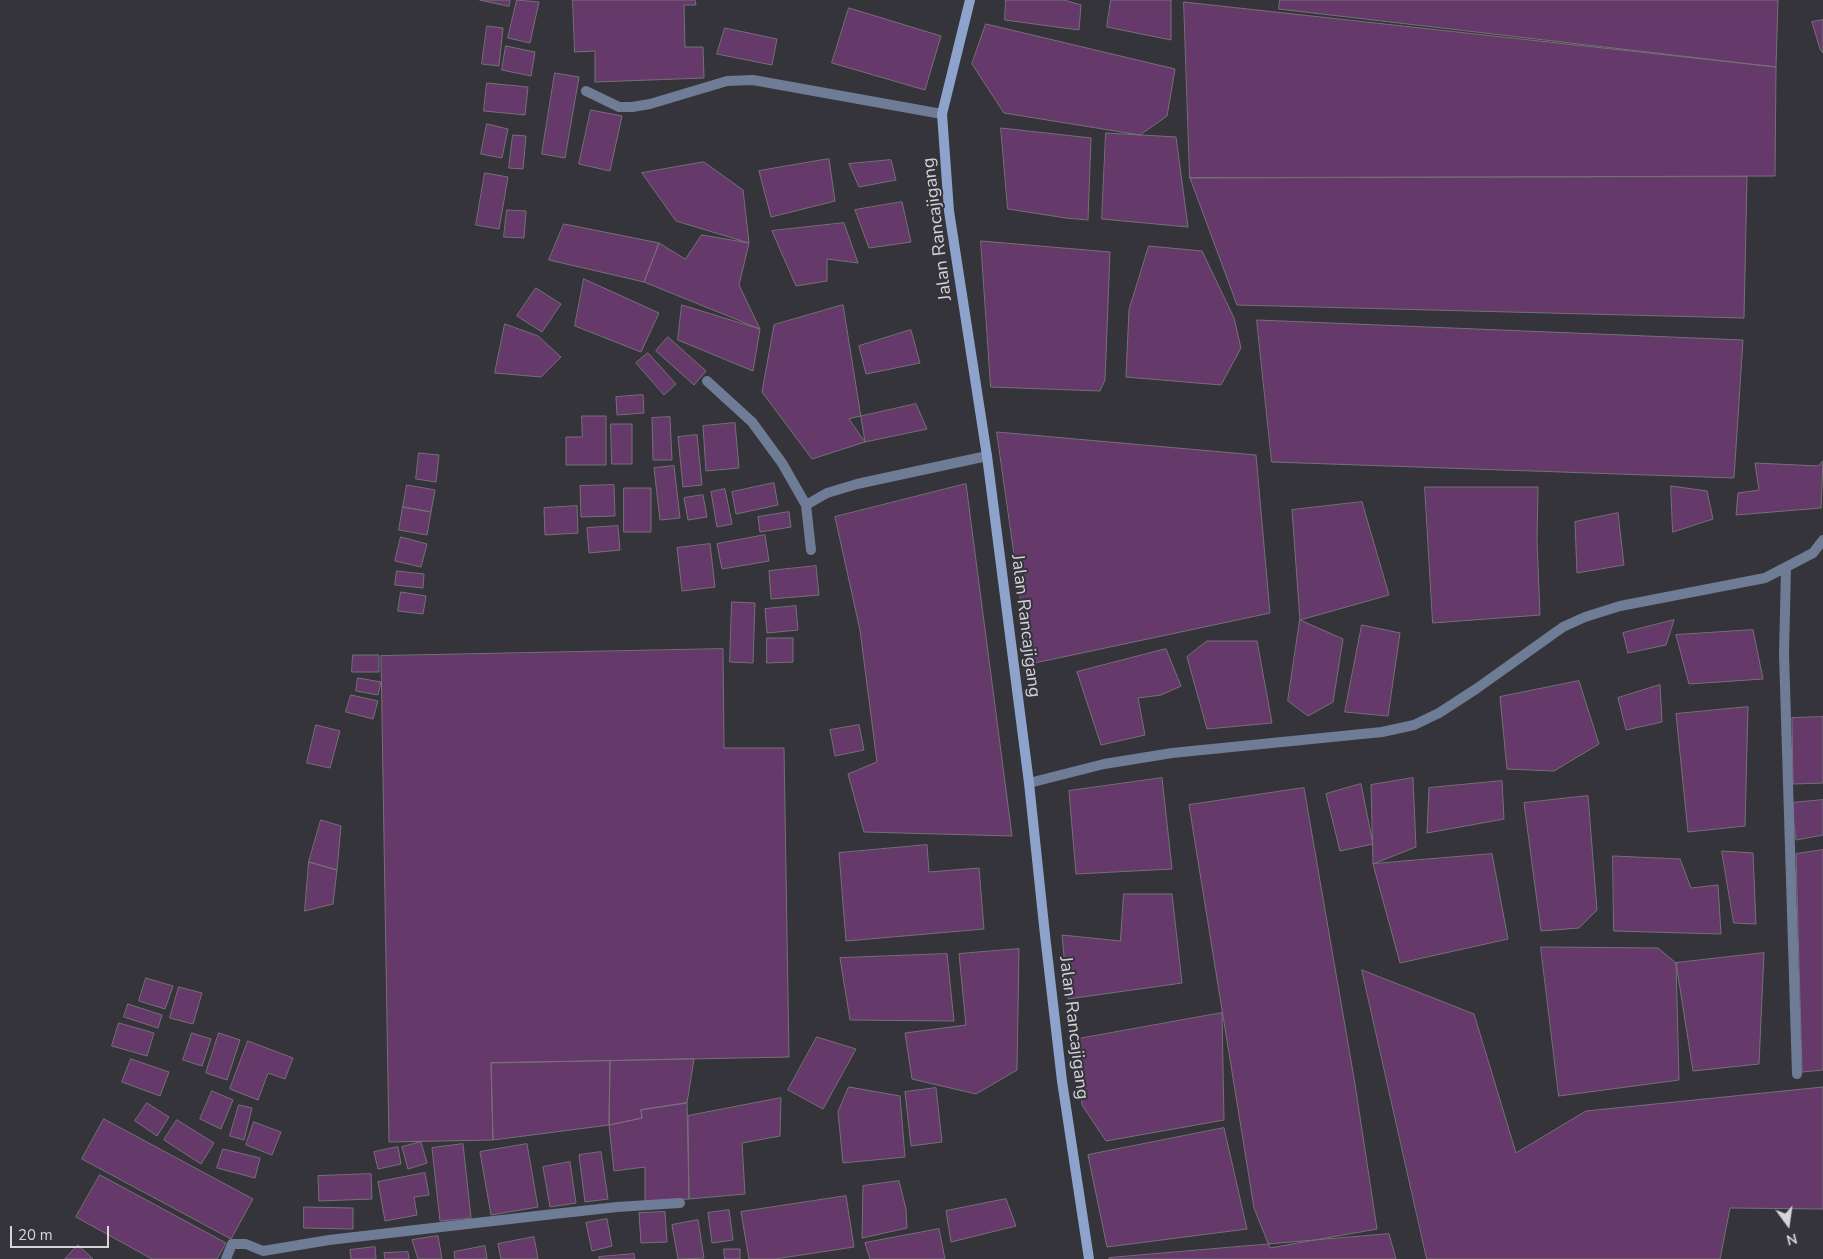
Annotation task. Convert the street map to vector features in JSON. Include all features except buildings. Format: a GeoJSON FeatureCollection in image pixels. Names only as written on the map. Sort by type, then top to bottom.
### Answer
{"type":"FeatureCollection","features":[{"type":"Feature","properties":{"kind":"main road","name":"Jalan Rancajigang"},"geometry":{"type":"LineString","coordinates":[[970,0],[942,114],[949,212],[987,456],[1029,783],[1062,1081],[1089,1259]]}},
{"type":"Feature","properties":{"kind":"street"},"geometry":{"type":"LineString","coordinates":[[586,91],[619,107],[632,107],[650,104],[726,81],[753,80],[942,114]]}},
{"type":"Feature","properties":{"kind":"street"},"geometry":{"type":"LineString","coordinates":[[707,381],[752,422],[782,463],[806,505],[811,550]]}},
{"type":"Feature","properties":{"kind":"street"},"geometry":{"type":"LineString","coordinates":[[806,505],[827,493],[857,484],[987,456]]}},
{"type":"Feature","properties":{"kind":"street"},"geometry":{"type":"LineString","coordinates":[[1029,783],[1104,764],[1172,753],[1382,732],[1414,725],[1439,713],[1563,628],[1585,617],[1620,606],[1765,578],[1812,553],[1823,540]]}},
{"type":"Feature","properties":{"kind":"street"},"geometry":{"type":"LineString","coordinates":[[1786,568],[1784,654],[1796,1074]]}},
{"type":"Feature","properties":{"kind":"street"},"geometry":{"type":"LineString","coordinates":[[226,1259],[232,1244],[246,1244],[263,1251],[329,1240],[617,1206],[680,1203]]}}]}
